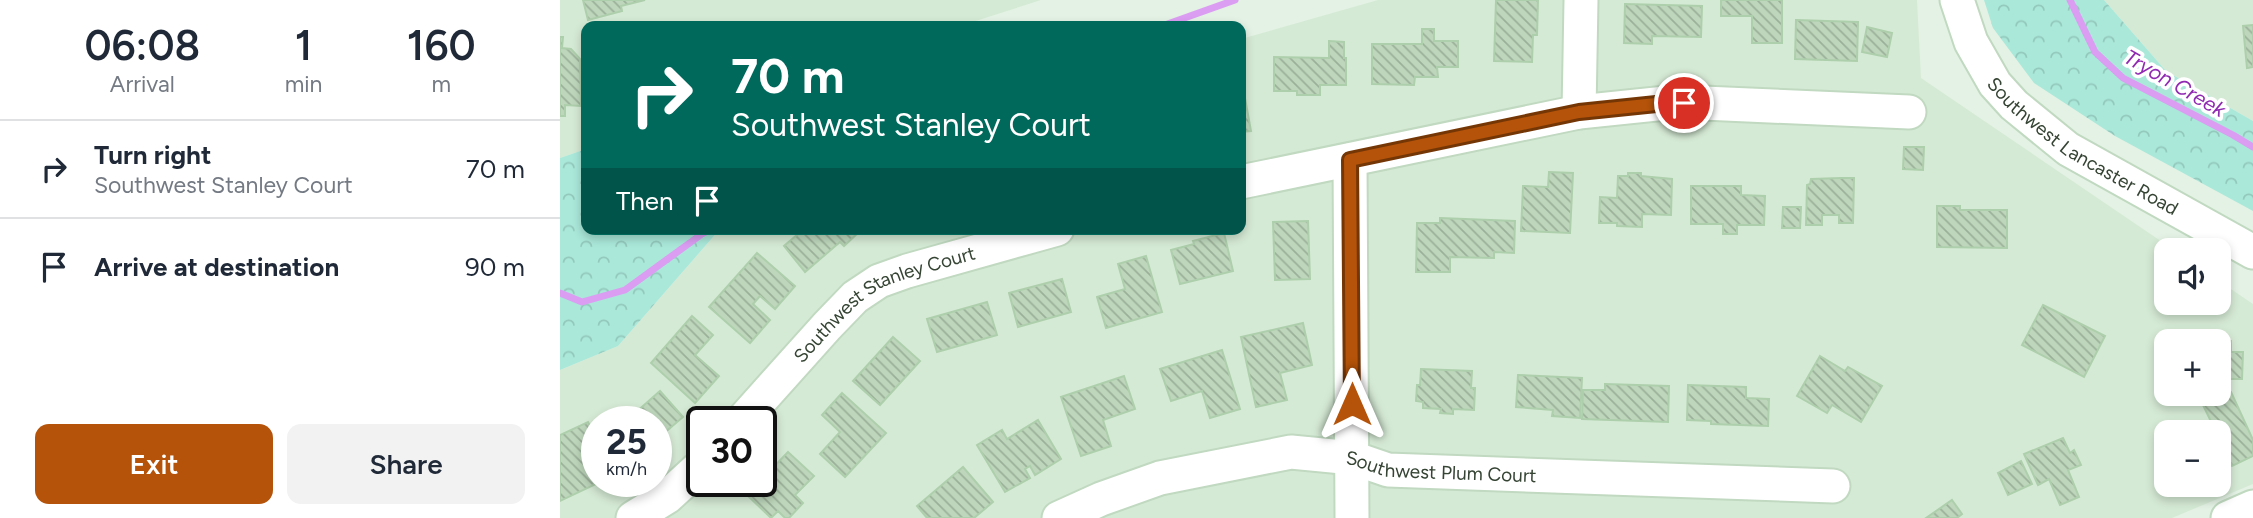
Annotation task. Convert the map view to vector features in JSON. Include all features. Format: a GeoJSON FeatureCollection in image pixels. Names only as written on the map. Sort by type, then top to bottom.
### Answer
{"type":"FeatureCollection","features":[{"type":"Feature","properties":{"kind":"street"},"geometry":{"type":"LineString","coordinates":[[1579,112],[1581,0]]}},
{"type":"Feature","properties":{"kind":"street","name":"Southwest Lancaster Road"},"geometry":{"type":"LineString","coordinates":[[1957,0],[1971,43],[1995,84],[2014,105],[2068,149],[2253,252]]}},
{"type":"Feature","properties":{"kind":"street"},"geometry":{"type":"LineString","coordinates":[[1246,182],[1579,112],[1666,103],[1703,103],[1909,112]]}},
{"type":"Feature","properties":{"kind":"street"},"geometry":{"type":"LineString","coordinates":[[1350,160],[1352,518]]}},
{"type":"Feature","properties":{"kind":"street","name":"Southwest Stanley Court"},"geometry":{"type":"LineString","coordinates":[[755,406],[855,297],[880,281],[1036,235]]}},
{"type":"Feature","properties":{"kind":"street","name":"Southwest Plum Court"},"geometry":{"type":"LineString","coordinates":[[1059,518],[1101,499],[1160,478],[1291,452],[1353,458],[1388,470],[1833,486]]}},
{"type":"Feature","properties":{"kind":"street"},"geometry":{"type":"LineString","coordinates":[[634,518],[667,497],[686,480]]}},
{"type":"Feature","properties":{"kind":"street"},"geometry":{"type":"LineString","coordinates":[[2228,518],[2253,507]]}},
{"type":"Feature","properties":{"kind":"shaded area"},"geometry":{"type":"Polygon","coordinates":[[[560,0],[1041,0],[976,21],[581,21],[581,151],[560,158],[560,0]]]}},
{"type":"Feature","properties":{"kind":"shaded area"},"geometry":{"type":"Polygon","coordinates":[[[1378,0],[1917,0],[1921,78],[2156,238],[2154,238],[2154,315],[2231,315],[2231,289],[2253,304],[2253,484],[2231,493],[2231,420],[2154,420],[2154,497],[2222,497],[2172,518],[560,518],[560,370],[618,346],[715,235],[1246,235],[1246,38],[1378,0]]]}},
{"type":"Feature","properties":{"kind":"shaded area"},"geometry":{"type":"Polygon","coordinates":[[[2104,0],[2253,0],[2253,121],[2166,71],[2104,0]]]}},
{"type":"Feature","properties":{"kind":"green space"},"geometry":{"type":"Polygon","coordinates":[[[1984,0],[2104,0],[2166,71],[2253,121],[2253,211],[2115,136],[2034,83],[1993,28],[1984,0]]]}},
{"type":"Feature","properties":{"kind":"green space"},"geometry":{"type":"Polygon","coordinates":[[[581,151],[581,235],[715,235],[618,346],[560,370],[560,158],[581,151]]]}},
{"type":"Feature","properties":{"kind":"building"},"geometry":{"type":"Polygon","coordinates":[[[583,0],[645,0],[621,6],[622,11],[588,20],[583,0]]]}},
{"type":"Feature","properties":{"kind":"building"},"geometry":{"type":"Polygon","coordinates":[[[1496,0],[1538,0],[1537,35],[1533,35],[1532,62],[1494,61],[1496,0]]]}},
{"type":"Feature","properties":{"kind":"building"},"geometry":{"type":"Polygon","coordinates":[[[1721,0],[1782,0],[1782,43],[1752,43],[1752,16],[1721,16],[1721,0]]]}},
{"type":"Feature","properties":{"kind":"building"},"geometry":{"type":"Polygon","coordinates":[[[1625,4],[1702,6],[1701,37],[1652,36],[1652,44],[1624,43],[1625,4]]]}},
{"type":"Feature","properties":{"kind":"building"},"geometry":{"type":"Polygon","coordinates":[[[1796,20],[1858,22],[1857,61],[1795,59],[1796,20]]]}},
{"type":"Feature","properties":{"kind":"building"},"geometry":{"type":"Polygon","coordinates":[[[2253,25],[2253,67],[2247,68],[2243,26],[2253,25]]]}},
{"type":"Feature","properties":{"kind":"building"},"geometry":{"type":"Polygon","coordinates":[[[1867,27],[1892,33],[1887,57],[1862,52],[1867,27]]]}},
{"type":"Feature","properties":{"kind":"building"},"geometry":{"type":"Polygon","coordinates":[[[1422,29],[1434,29],[1434,41],[1458,41],[1458,67],[1437,67],[1438,77],[1415,77],[1414,85],[1372,84],[1372,44],[1422,44],[1422,29]]]}},
{"type":"Feature","properties":{"kind":"building"},"geometry":{"type":"Polygon","coordinates":[[[560,37],[563,37],[562,48],[571,49],[580,59],[581,106],[565,105],[565,116],[560,116],[560,37]]]}},
{"type":"Feature","properties":{"kind":"building"},"geometry":{"type":"Polygon","coordinates":[[[1329,41],[1344,42],[1346,85],[1320,85],[1320,95],[1274,91],[1274,57],[1329,58],[1329,41]]]}},
{"type":"Feature","properties":{"kind":"building"},"geometry":{"type":"Polygon","coordinates":[[[1246,104],[1251,131],[1246,132],[1246,104]]]}},
{"type":"Feature","properties":{"kind":"building"},"geometry":{"type":"Polygon","coordinates":[[[1904,147],[1924,147],[1923,170],[1903,169],[1904,147]]]}},
{"type":"Feature","properties":{"kind":"building"},"geometry":{"type":"Polygon","coordinates":[[[1549,172],[1573,173],[1570,233],[1521,231],[1523,186],[1548,187],[1549,172]]]}},
{"type":"Feature","properties":{"kind":"building"},"geometry":{"type":"Polygon","coordinates":[[[1628,173],[1672,179],[1671,215],[1642,214],[1642,227],[1599,223],[1600,197],[1617,198],[1618,176],[1628,176],[1628,173]]]}},
{"type":"Feature","properties":{"kind":"building"},"geometry":{"type":"Polygon","coordinates":[[[1854,178],[1853,223],[1839,223],[1839,215],[1822,215],[1822,225],[1806,225],[1807,185],[1811,179],[1854,178]]]}},
{"type":"Feature","properties":{"kind":"building"},"geometry":{"type":"Polygon","coordinates":[[[1691,186],[1741,186],[1741,195],[1765,196],[1764,225],[1737,225],[1737,234],[1723,234],[1723,224],[1691,224],[1691,186]]]}},
{"type":"Feature","properties":{"kind":"building"},"geometry":{"type":"Polygon","coordinates":[[[1937,206],[1960,206],[1960,210],[2007,210],[2007,248],[1937,247],[1937,206]]]}},
{"type":"Feature","properties":{"kind":"building"},"geometry":{"type":"Polygon","coordinates":[[[1783,207],[1801,207],[1800,228],[1782,228],[1783,207]]]}},
{"type":"Feature","properties":{"kind":"building"},"geometry":{"type":"Polygon","coordinates":[[[1440,218],[1515,221],[1514,253],[1494,252],[1494,258],[1450,257],[1450,272],[1416,272],[1417,223],[1440,223],[1440,218]]]}},
{"type":"Feature","properties":{"kind":"building"},"geometry":{"type":"Polygon","coordinates":[[[1308,221],[1310,279],[1275,280],[1273,222],[1308,221]]]}},
{"type":"Feature","properties":{"kind":"building"},"geometry":{"type":"Polygon","coordinates":[[[797,235],[856,235],[844,246],[840,242],[805,272],[784,246],[797,235]]]}},
{"type":"Feature","properties":{"kind":"building"},"geometry":{"type":"Polygon","coordinates":[[[1224,235],[1233,271],[1180,284],[1171,250],[1194,244],[1193,241],[1224,235]]]}},
{"type":"Feature","properties":{"kind":"building"},"geometry":{"type":"Polygon","coordinates":[[[757,253],[795,286],[775,309],[760,296],[753,304],[770,320],[750,343],[709,307],[757,253]]]}},
{"type":"Feature","properties":{"kind":"building"},"geometry":{"type":"Polygon","coordinates":[[[1146,256],[1162,312],[1106,328],[1097,297],[1125,289],[1118,264],[1146,256]]]}},
{"type":"Feature","properties":{"kind":"building"},"geometry":{"type":"Polygon","coordinates":[[[1062,279],[1071,312],[1018,327],[1009,293],[1062,279]]]}},
{"type":"Feature","properties":{"kind":"building"},"geometry":{"type":"Polygon","coordinates":[[[987,302],[997,335],[937,352],[927,319],[987,302]]]}},
{"type":"Feature","properties":{"kind":"building"},"geometry":{"type":"Polygon","coordinates":[[[2043,305],[2105,336],[2084,377],[2022,345],[2043,305]]]}},
{"type":"Feature","properties":{"kind":"building"},"geometry":{"type":"Polygon","coordinates":[[[692,316],[713,335],[695,355],[719,376],[695,403],[651,363],[692,316]]]}},
{"type":"Feature","properties":{"kind":"building"},"geometry":{"type":"Polygon","coordinates":[[[1303,323],[1312,365],[1280,373],[1287,400],[1256,407],[1241,337],[1303,323]]]}},
{"type":"Feature","properties":{"kind":"building"},"geometry":{"type":"Polygon","coordinates":[[[893,337],[920,361],[880,405],[853,381],[893,337]]]}},
{"type":"Feature","properties":{"kind":"building"},"geometry":{"type":"Polygon","coordinates":[[[1222,350],[1240,409],[1210,418],[1202,391],[1171,401],[1160,369],[1222,350]]]}},
{"type":"Feature","properties":{"kind":"building"},"geometry":{"type":"Polygon","coordinates":[[[2231,352],[2243,352],[2242,379],[2231,379],[2231,352]]]}},
{"type":"Feature","properties":{"kind":"building"},"geometry":{"type":"Polygon","coordinates":[[[1820,356],[1845,371],[1848,367],[1882,386],[1861,422],[1832,405],[1827,413],[1797,396],[1820,356]]]}},
{"type":"Feature","properties":{"kind":"building"},"geometry":{"type":"Polygon","coordinates":[[[1421,369],[1472,371],[1471,388],[1475,388],[1474,410],[1453,409],[1453,414],[1440,413],[1441,409],[1423,408],[1423,402],[1416,401],[1421,369]]]}},
{"type":"Feature","properties":{"kind":"building"},"geometry":{"type":"Polygon","coordinates":[[[1518,375],[1582,378],[1580,418],[1552,416],[1553,410],[1516,407],[1518,375]]]}},
{"type":"Feature","properties":{"kind":"building"},"geometry":{"type":"Polygon","coordinates":[[[1124,376],[1135,409],[1103,420],[1111,446],[1081,456],[1061,397],[1124,376]]]}},
{"type":"Feature","properties":{"kind":"building"},"geometry":{"type":"Polygon","coordinates":[[[1605,384],[1669,386],[1668,422],[1582,419],[1583,390],[1605,390],[1605,384]]]}},
{"type":"Feature","properties":{"kind":"building"},"geometry":{"type":"Polygon","coordinates":[[[1688,385],[1746,387],[1746,398],[1769,399],[1768,426],[1711,424],[1711,421],[1687,420],[1688,385]]]}},
{"type":"Feature","properties":{"kind":"building"},"geometry":{"type":"Polygon","coordinates":[[[660,391],[683,417],[672,426],[672,406],[643,406],[660,391]]]}},
{"type":"Feature","properties":{"kind":"building"},"geometry":{"type":"Polygon","coordinates":[[[2231,392],[2253,440],[2253,456],[2232,466],[2231,420],[2210,420],[2203,406],[2231,406],[2231,392]]]}},
{"type":"Feature","properties":{"kind":"building"},"geometry":{"type":"Polygon","coordinates":[[[842,393],[886,433],[845,477],[820,454],[840,432],[822,415],[842,393]]]}},
{"type":"Feature","properties":{"kind":"building"},"geometry":{"type":"Polygon","coordinates":[[[1038,420],[1061,459],[1035,475],[1030,466],[1025,469],[1030,478],[1005,492],[977,445],[1002,430],[1007,439],[1038,420]]]}},
{"type":"Feature","properties":{"kind":"building"},"geometry":{"type":"Polygon","coordinates":[[[581,425],[581,491],[560,501],[560,435],[581,425]]]}},
{"type":"Feature","properties":{"kind":"building"},"geometry":{"type":"Polygon","coordinates":[[[2063,438],[2070,453],[2074,450],[2081,465],[2068,470],[2079,497],[2060,505],[2049,479],[2038,485],[2024,454],[2063,438]]]}},
{"type":"Feature","properties":{"kind":"building"},"geometry":{"type":"Polygon","coordinates":[[[788,452],[814,476],[795,495],[803,503],[789,518],[785,518],[778,511],[771,518],[749,497],[777,497],[777,464],[788,452]]]}},
{"type":"Feature","properties":{"kind":"building"},"geometry":{"type":"Polygon","coordinates":[[[2021,461],[2032,484],[2008,495],[1998,473],[2021,461]]]}},
{"type":"Feature","properties":{"kind":"building"},"geometry":{"type":"Polygon","coordinates":[[[963,467],[993,502],[974,518],[927,518],[917,506],[963,467]]]}},
{"type":"Feature","properties":{"kind":"building"},"geometry":{"type":"Polygon","coordinates":[[[1952,500],[1962,514],[1957,518],[1926,518],[1952,500]]]}},
{"type":"Feature","properties":{"kind":"waterway"},"geometry":{"type":"LineString","coordinates":[[1176,21],[1235,0]]}},
{"type":"Feature","properties":{"kind":"waterway","name":"Tryon Creek"},"geometry":{"type":"LineString","coordinates":[[2070,0],[2095,52],[2123,78],[2253,147]]}},
{"type":"Feature","properties":{"kind":"waterway"},"geometry":{"type":"LineString","coordinates":[[560,293],[582,302],[625,290],[701,235]]}},
{"type":"Feature","properties":{"kind":"route"},"geometry":{"type":"LineString","coordinates":[[1352,404],[1350,160],[1579,112],[1684,103]]}}]}
